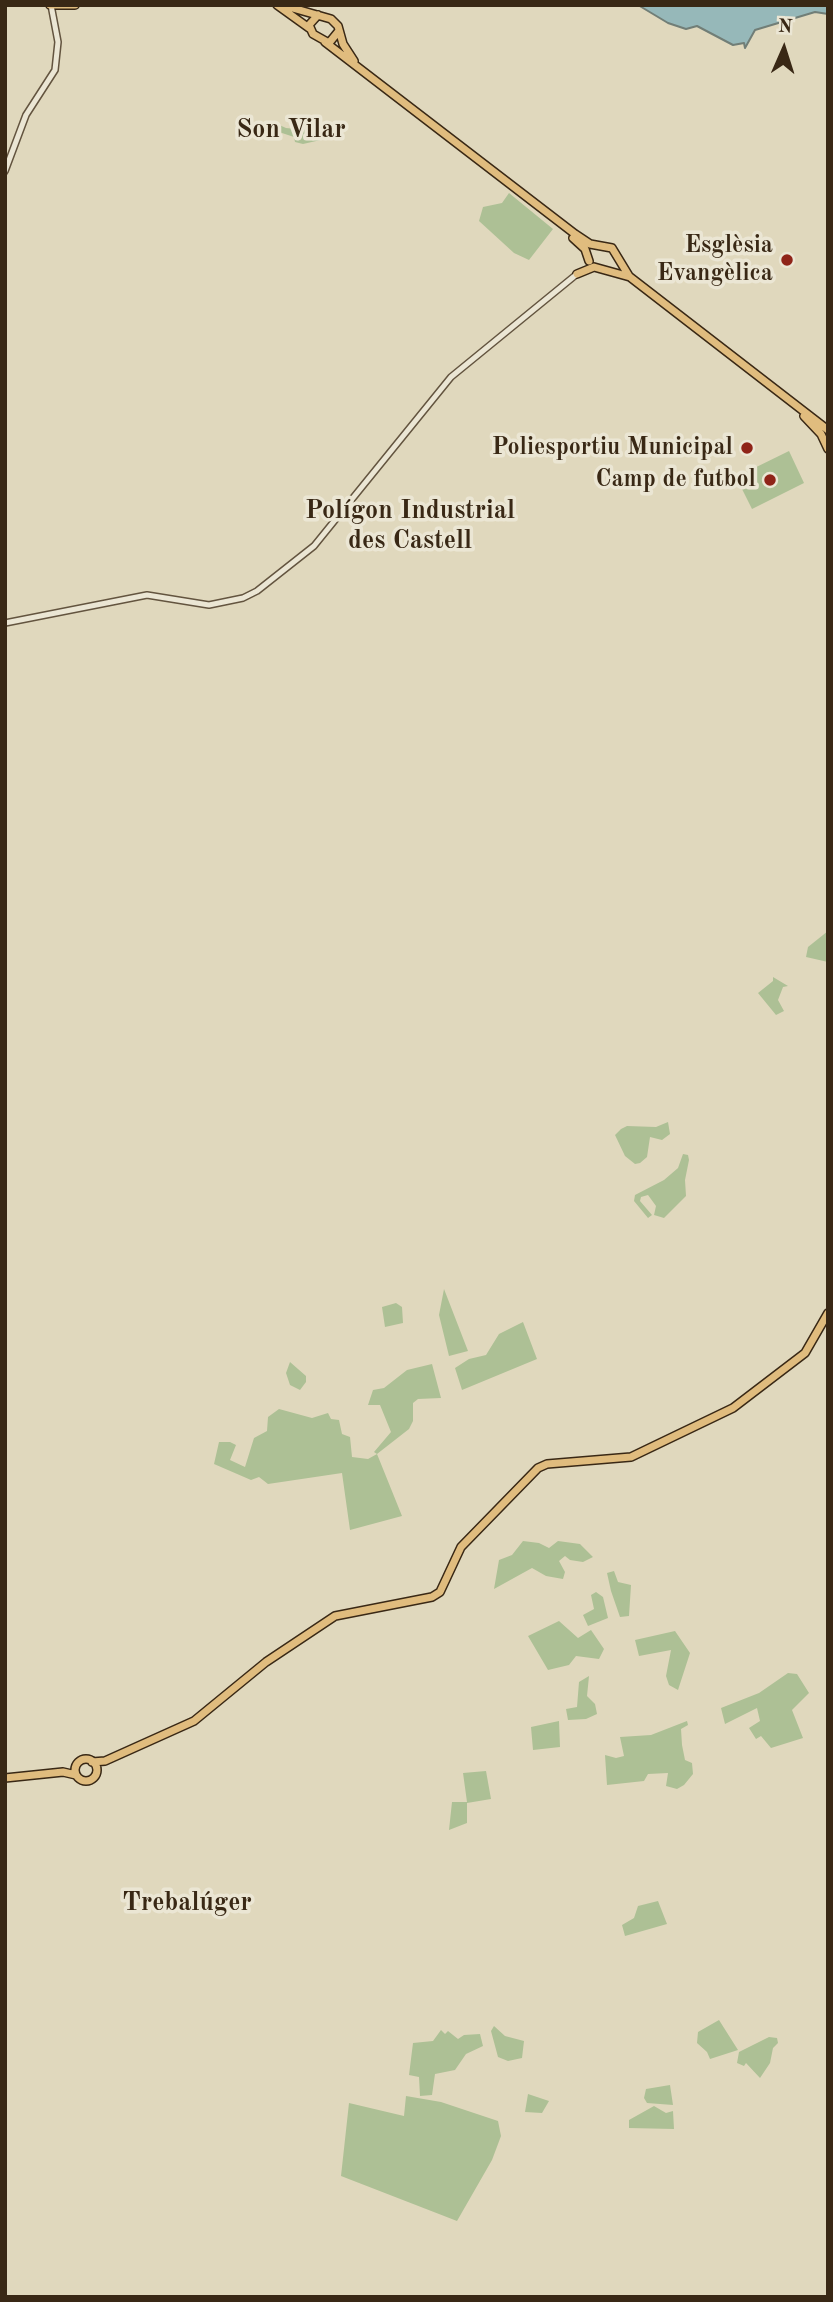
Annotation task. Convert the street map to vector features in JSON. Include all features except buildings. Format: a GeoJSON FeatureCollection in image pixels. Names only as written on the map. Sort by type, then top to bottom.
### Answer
{"type":"FeatureCollection","features":[{"type":"Feature","properties":{"kind":"main road"},"geometry":{"type":"LineString","coordinates":[[51,5],[75,5]]}},
{"type":"Feature","properties":{"kind":"main road"},"geometry":{"type":"LineString","coordinates":[[277,5],[575,234],[590,244],[607,246],[614,250],[629,276],[826,434],[828,449]]}},
{"type":"Feature","properties":{"kind":"main road"},"geometry":{"type":"LineString","coordinates":[[282,5],[321,14],[337,24],[349,55],[363,72]]}},
{"type":"Feature","properties":{"kind":"main road"},"geometry":{"type":"LineString","coordinates":[[309,27],[312,19],[321,14]]}},
{"type":"Feature","properties":{"kind":"main road"},"geometry":{"type":"LineString","coordinates":[[324,42],[333,41],[338,32]]}},
{"type":"Feature","properties":{"kind":"main road"},"geometry":{"type":"LineString","coordinates":[[548,213],[592,258]]}},
{"type":"Feature","properties":{"kind":"main road"},"geometry":{"type":"LineString","coordinates":[[575,234],[603,269]]}},
{"type":"Feature","properties":{"kind":"main road"},"geometry":{"type":"LineString","coordinates":[[577,274],[598,248],[607,246]]}},
{"type":"Feature","properties":{"kind":"main road"},"geometry":{"type":"LineString","coordinates":[[603,269],[615,265],[617,259]]}},
{"type":"Feature","properties":{"kind":"main road"},"geometry":{"type":"LineString","coordinates":[[577,274],[591,267],[629,276]]}},
{"type":"Feature","properties":{"kind":"main road"},"geometry":{"type":"LineString","coordinates":[[5,1778],[63,1772],[89,1781],[94,1766],[172,1733],[216,1705],[266,1662],[335,1616],[432,1597],[440,1592],[461,1547],[538,1468],[547,1464],[631,1457],[733,1408],[805,1353],[828,1313]]}},
{"type":"Feature","properties":{"kind":"main road"},"geometry":{"type":"LineString","coordinates":[[63,1772],[84,1760],[94,1766]]}},
{"type":"Feature","properties":{"kind":"main road"},"geometry":{"type":"LineString","coordinates":[[76,1764],[76,1775]]}},
{"type":"Feature","properties":{"kind":"street"},"geometry":{"type":"LineString","coordinates":[[5,172],[26,115],[55,70],[58,42],[51,5]]}},
{"type":"Feature","properties":{"kind":"street"},"geometry":{"type":"LineString","coordinates":[[5,623],[147,595],[209,605],[257,591],[314,546],[451,376],[577,274]]}},
{"type":"Feature","properties":{"kind":"green space"},"geometry":{"type":"Polygon","coordinates":[[[277,124],[286,128],[327,132],[328,135],[325,139],[303,144],[295,142],[294,137],[279,132],[275,126],[277,124]]]}},
{"type":"Feature","properties":{"kind":"green space"},"geometry":{"type":"Polygon","coordinates":[[[509,193],[553,229],[529,260],[514,253],[479,221],[483,207],[502,203],[509,193]]]}},
{"type":"Feature","properties":{"kind":"green space","name":"Camp de futbol"},"geometry":{"type":"Polygon","coordinates":[[[789,451],[804,483],[752,509],[736,477],[789,451]]]}},
{"type":"Feature","properties":{"kind":"green space"},"geometry":{"type":"Polygon","coordinates":[[[828,931],[828,962],[806,957],[808,947],[828,931]]]}},
{"type":"Feature","properties":{"kind":"green space"},"geometry":{"type":"Polygon","coordinates":[[[773,977],[788,986],[783,987],[778,1000],[784,1011],[776,1015],[758,993],[773,981],[773,977]]]}},
{"type":"Feature","properties":{"kind":"green space"},"geometry":{"type":"Polygon","coordinates":[[[668,1122],[670,1134],[662,1140],[650,1137],[647,1157],[640,1163],[635,1164],[625,1156],[615,1135],[621,1129],[627,1126],[656,1127],[668,1122]]]}},
{"type":"Feature","properties":{"kind":"green space"},"geometry":{"type":"Polygon","coordinates":[[[683,1154],[688,1155],[689,1160],[685,1180],[686,1196],[664,1218],[654,1215],[656,1206],[648,1195],[641,1197],[640,1201],[652,1215],[648,1218],[634,1201],[635,1195],[664,1180],[678,1168],[683,1154]]]}},
{"type":"Feature","properties":{"kind":"green space"},"geometry":{"type":"Polygon","coordinates":[[[444,1289],[468,1351],[449,1356],[439,1315],[444,1289]]]}},
{"type":"Feature","properties":{"kind":"green space"},"geometry":{"type":"Polygon","coordinates":[[[396,1303],[402,1307],[403,1323],[385,1327],[382,1307],[396,1303]]]}},
{"type":"Feature","properties":{"kind":"green space"},"geometry":{"type":"Polygon","coordinates":[[[523,1322],[537,1359],[462,1390],[455,1368],[469,1359],[486,1355],[499,1334],[523,1322]]]}},
{"type":"Feature","properties":{"kind":"green space"},"geometry":{"type":"Polygon","coordinates":[[[290,1362],[306,1376],[306,1382],[300,1390],[290,1385],[286,1373],[290,1362]]]}},
{"type":"Feature","properties":{"kind":"green space"},"geometry":{"type":"Polygon","coordinates":[[[432,1364],[441,1398],[418,1399],[413,1403],[413,1421],[409,1429],[377,1454],[374,1452],[391,1432],[380,1405],[368,1405],[373,1390],[384,1388],[407,1370],[432,1364]]]}},
{"type":"Feature","properties":{"kind":"green space"},"geometry":{"type":"Polygon","coordinates":[[[279,1409],[312,1418],[328,1413],[331,1419],[339,1420],[342,1434],[350,1437],[352,1457],[368,1459],[377,1454],[402,1516],[350,1530],[342,1473],[268,1484],[259,1477],[251,1480],[214,1464],[219,1442],[230,1442],[236,1445],[230,1460],[245,1467],[254,1438],[267,1431],[268,1417],[279,1409]]]}},
{"type":"Feature","properties":{"kind":"green space"},"geometry":{"type":"Polygon","coordinates":[[[523,1541],[539,1543],[549,1548],[558,1541],[580,1544],[593,1557],[583,1562],[570,1560],[565,1556],[559,1561],[565,1572],[563,1579],[546,1576],[532,1568],[494,1589],[499,1560],[512,1555],[523,1541]]]}},
{"type":"Feature","properties":{"kind":"green space"},"geometry":{"type":"Polygon","coordinates":[[[614,1571],[618,1582],[631,1585],[629,1616],[620,1617],[611,1591],[607,1573],[614,1571]]]}},
{"type":"Feature","properties":{"kind":"green space"},"geometry":{"type":"Polygon","coordinates":[[[596,1592],[603,1597],[608,1618],[588,1626],[583,1615],[594,1609],[591,1595],[596,1592]]]}},
{"type":"Feature","properties":{"kind":"green space"},"geometry":{"type":"Polygon","coordinates":[[[559,1621],[578,1638],[591,1630],[604,1649],[599,1659],[576,1656],[569,1665],[548,1670],[528,1636],[559,1621]]]}},
{"type":"Feature","properties":{"kind":"green space"},"geometry":{"type":"Polygon","coordinates":[[[675,1631],[690,1653],[678,1690],[669,1685],[666,1676],[671,1650],[639,1656],[635,1640],[675,1631]]]}},
{"type":"Feature","properties":{"kind":"green space"},"geometry":{"type":"Polygon","coordinates":[[[788,1673],[797,1674],[809,1693],[792,1710],[803,1738],[771,1748],[761,1736],[756,1739],[749,1728],[760,1721],[757,1708],[725,1724],[721,1708],[759,1693],[788,1673]]]}},
{"type":"Feature","properties":{"kind":"green space"},"geometry":{"type":"Polygon","coordinates":[[[589,1676],[587,1696],[595,1704],[597,1714],[586,1719],[568,1720],[566,1709],[577,1707],[579,1682],[589,1676]]]}},
{"type":"Feature","properties":{"kind":"green space"},"geometry":{"type":"Polygon","coordinates":[[[559,1721],[560,1747],[533,1750],[531,1727],[559,1721]]]}},
{"type":"Feature","properties":{"kind":"green space"},"geometry":{"type":"Polygon","coordinates":[[[687,1721],[688,1725],[681,1729],[682,1745],[685,1760],[692,1763],[693,1774],[684,1785],[677,1789],[666,1786],[668,1773],[648,1774],[644,1781],[607,1785],[605,1755],[616,1758],[624,1756],[620,1737],[651,1735],[687,1721]]]}},
{"type":"Feature","properties":{"kind":"green space"},"geometry":{"type":"Polygon","coordinates":[[[486,1771],[491,1799],[467,1803],[467,1823],[449,1830],[452,1802],[467,1802],[463,1773],[486,1771]]]}},
{"type":"Feature","properties":{"kind":"green space"},"geometry":{"type":"Polygon","coordinates":[[[658,1901],[667,1924],[625,1936],[622,1925],[634,1918],[638,1906],[658,1901]]]}},
{"type":"Feature","properties":{"kind":"green space"},"geometry":{"type":"Polygon","coordinates":[[[719,2020],[738,2050],[710,2059],[697,2043],[698,2032],[719,2020]]]}},
{"type":"Feature","properties":{"kind":"green space"},"geometry":{"type":"Polygon","coordinates":[[[494,2026],[505,2036],[524,2041],[522,2058],[508,2061],[498,2057],[491,2031],[494,2026]]]}},
{"type":"Feature","properties":{"kind":"green space"},"geometry":{"type":"Polygon","coordinates":[[[441,2030],[445,2034],[448,2031],[458,2039],[464,2035],[480,2034],[483,2046],[466,2054],[455,2070],[435,2074],[432,2095],[420,2096],[419,2077],[409,2075],[413,2043],[433,2041],[441,2030]]]}},
{"type":"Feature","properties":{"kind":"green space"},"geometry":{"type":"Polygon","coordinates":[[[769,2037],[777,2038],[778,2043],[773,2048],[770,2063],[760,2078],[746,2063],[744,2066],[737,2063],[739,2052],[769,2037]]]}},
{"type":"Feature","properties":{"kind":"green space"},"geometry":{"type":"Polygon","coordinates":[[[670,2085],[673,2105],[647,2103],[644,2098],[646,2089],[670,2085]]]}},
{"type":"Feature","properties":{"kind":"green space"},"geometry":{"type":"Polygon","coordinates":[[[528,2094],[549,2101],[542,2113],[525,2112],[528,2094]]]}},
{"type":"Feature","properties":{"kind":"green space"},"geometry":{"type":"Polygon","coordinates":[[[406,2096],[441,2102],[498,2121],[501,2136],[492,2160],[457,2221],[341,2176],[349,2103],[404,2116],[406,2096]]]}},
{"type":"Feature","properties":{"kind":"green space"},"geometry":{"type":"Polygon","coordinates":[[[654,2106],[666,2113],[673,2111],[674,2129],[629,2128],[629,2120],[654,2106]]]}},
{"type":"Feature","properties":{"kind":"water"},"geometry":{"type":"Polygon","coordinates":[[[638,5],[828,5],[828,14],[815,12],[755,30],[745,48],[744,43],[733,45],[697,26],[686,29],[668,23],[638,5]]]}},
{"type":"Feature","properties":{"kind":"place","name":"Esglèsia Evangèlica"},"geometry":{"type":"Point","coordinates":[787,260]}},
{"type":"Feature","properties":{"kind":"place","name":"Poliesportiu Municipal"},"geometry":{"type":"Point","coordinates":[747,448]}},
{"type":"Feature","properties":{"kind":"place","name":"Camp de futbol"},"geometry":{"type":"Point","coordinates":[770,480]}},
{"type":"Feature","properties":{"kind":"district","name":"Son Vilar"},"geometry":{"type":"Point","coordinates":[291,130]}},
{"type":"Feature","properties":{"kind":"district","name":"Polígon Industrial des Castell"},"geometry":{"type":"Point","coordinates":[410,526]}},
{"type":"Feature","properties":{"kind":"district","name":"Trebalúger"},"geometry":{"type":"Point","coordinates":[187,1903]}}]}
